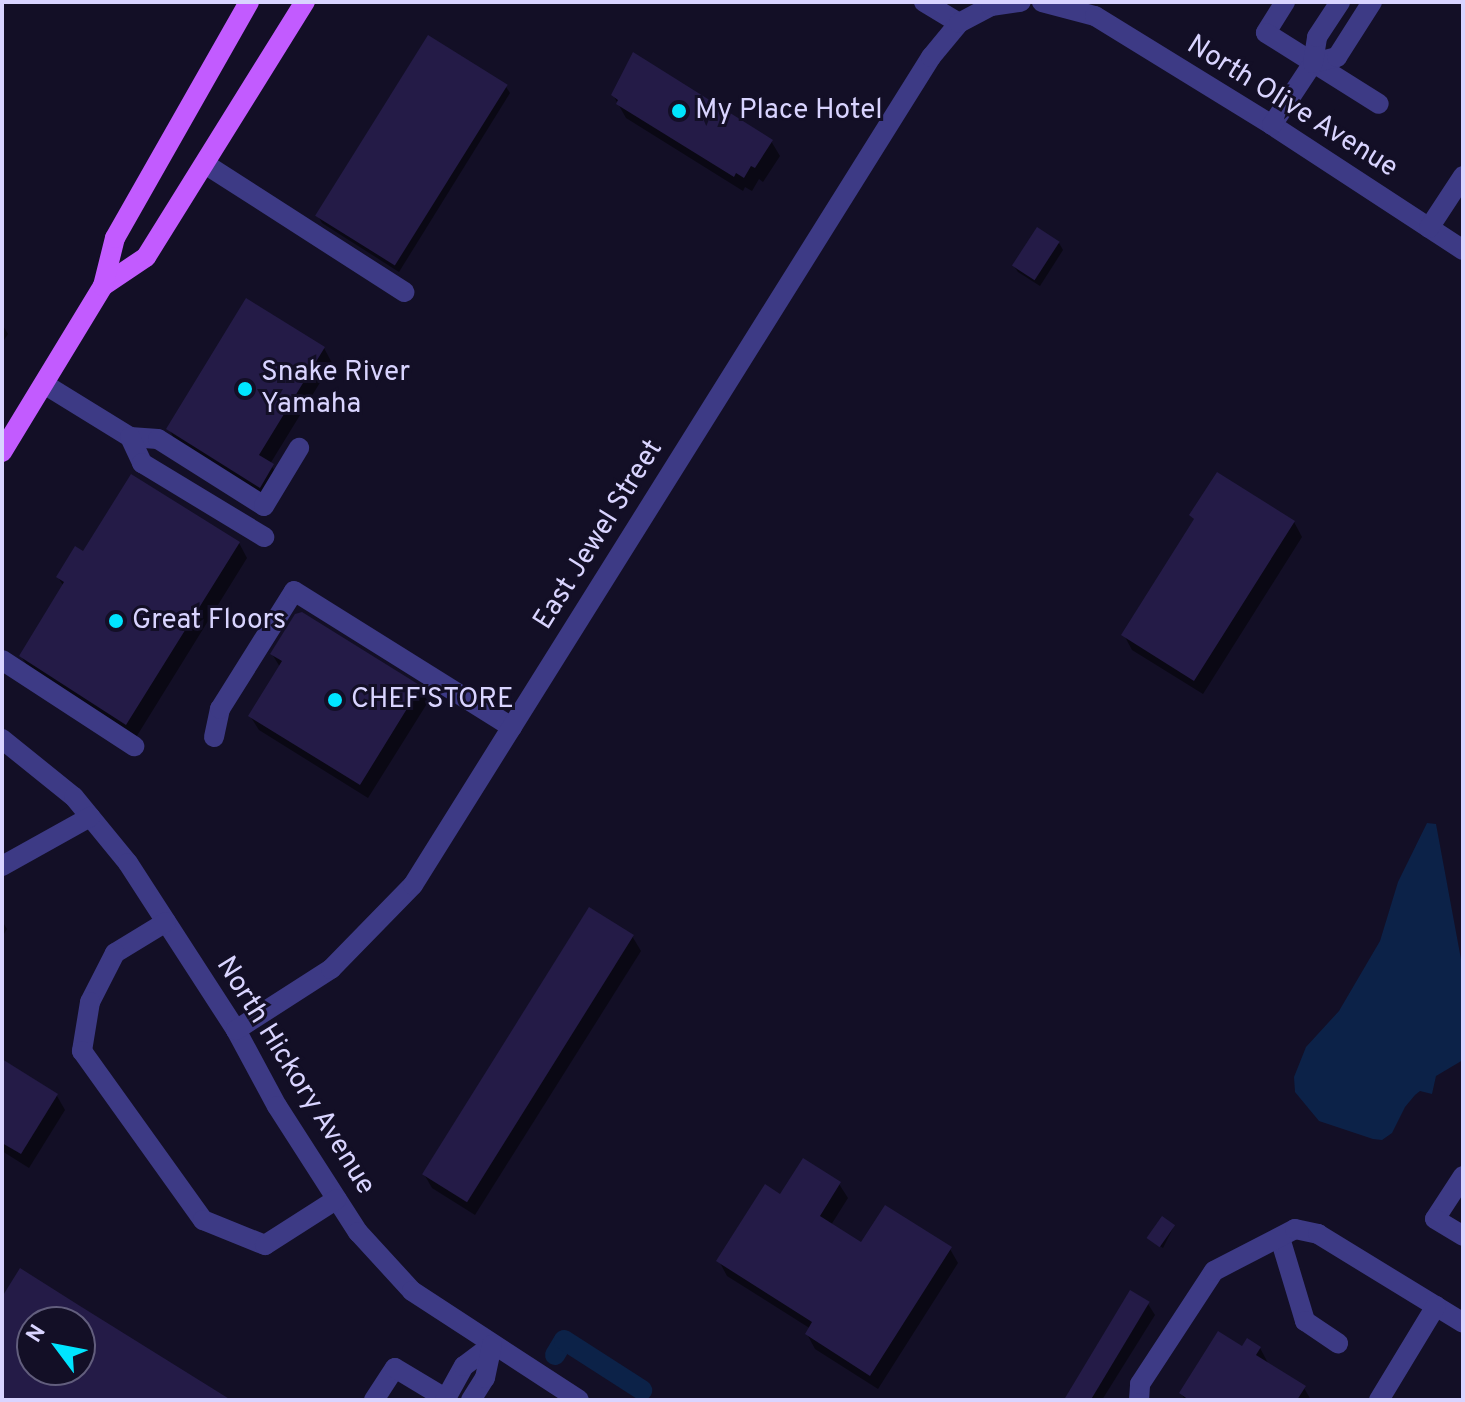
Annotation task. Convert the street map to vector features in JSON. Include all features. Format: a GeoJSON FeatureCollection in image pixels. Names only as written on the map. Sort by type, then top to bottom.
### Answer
{"type":"FeatureCollection","features":[{"type":"Feature","properties":{"kind":"main road"},"geometry":{"type":"LineString","coordinates":[[2,452],[103,286],[115,238],[249,2]]}},
{"type":"Feature","properties":{"kind":"main road"},"geometry":{"type":"LineString","coordinates":[[103,286],[146,257],[305,2]]}},
{"type":"Feature","properties":{"kind":"street"},"geometry":{"type":"LineString","coordinates":[[924,2],[959,23],[991,6],[1021,2]]}},
{"type":"Feature","properties":{"kind":"street","name":"North Olive Avenue"},"geometry":{"type":"LineString","coordinates":[[1042,2],[1095,16],[1272,125],[1463,250]]}},
{"type":"Feature","properties":{"kind":"street"},"geometry":{"type":"LineString","coordinates":[[1285,2],[1266,33],[1379,104]]}},
{"type":"Feature","properties":{"kind":"street"},"geometry":{"type":"LineString","coordinates":[[1272,125],[1313,63],[1317,37],[1340,2]]}},
{"type":"Feature","properties":{"kind":"street"},"geometry":{"type":"LineString","coordinates":[[1313,63],[1337,57],[1372,2]]}},
{"type":"Feature","properties":{"kind":"street","name":"East Jewel Street"},"geometry":{"type":"LineString","coordinates":[[236,1030],[331,969],[413,885],[922,70],[959,23]]}},
{"type":"Feature","properties":{"kind":"street"},"geometry":{"type":"LineString","coordinates":[[205,164],[404,292]]}},
{"type":"Feature","properties":{"kind":"street"},"geometry":{"type":"LineString","coordinates":[[1429,228],[1463,176]]}},
{"type":"Feature","properties":{"kind":"street"},"geometry":{"type":"LineString","coordinates":[[44,384],[130,437],[158,439],[264,506],[299,448]]}},
{"type":"Feature","properties":{"kind":"street"},"geometry":{"type":"LineString","coordinates":[[130,437],[142,463],[264,537]]}},
{"type":"Feature","properties":{"kind":"street"},"geometry":{"type":"LineString","coordinates":[[214,737],[220,709],[294,591],[512,727]]}},
{"type":"Feature","properties":{"kind":"street"},"geometry":{"type":"LineString","coordinates":[[2,660],[134,746]]}},
{"type":"Feature","properties":{"kind":"street","name":"North Hickory Avenue"},"geometry":{"type":"LineString","coordinates":[[2,739],[74,797],[128,863],[236,1030],[277,1106],[358,1232],[412,1291],[579,1400]]}},
{"type":"Feature","properties":{"kind":"street"},"geometry":{"type":"LineString","coordinates":[[2,866],[90,817]]}},
{"type":"Feature","properties":{"kind":"street"},"geometry":{"type":"LineString","coordinates":[[166,922],[115,953],[90,1002],[82,1051],[203,1220],[265,1245],[337,1199]]}},
{"type":"Feature","properties":{"kind":"street"},"geometry":{"type":"LineString","coordinates":[[1463,1176],[1435,1219],[1463,1236]]}},
{"type":"Feature","properties":{"kind":"street"},"geometry":{"type":"LineString","coordinates":[[1139,1400],[1140,1384],[1214,1271],[1295,1229],[1318,1234],[1463,1323]]}},
{"type":"Feature","properties":{"kind":"street"},"geometry":{"type":"LineString","coordinates":[[1280,1238],[1305,1321],[1338,1343]]}},
{"type":"Feature","properties":{"kind":"street"},"geometry":{"type":"LineString","coordinates":[[1379,1400],[1436,1306]]}},
{"type":"Feature","properties":{"kind":"street"},"geometry":{"type":"LineString","coordinates":[[374,1400],[395,1368],[445,1399],[464,1366],[492,1345]]}},
{"type":"Feature","properties":{"kind":"street"},"geometry":{"type":"LineString","coordinates":[[471,1400],[485,1378],[492,1345]]}},
{"type":"Feature","properties":{"kind":"water"},"geometry":{"type":"Polygon","coordinates":[[[1427,823],[1436,824],[1463,970],[1463,1060],[1436,1076],[1432,1094],[1420,1091],[1415,1095],[1392,1133],[1382,1140],[1373,1139],[1319,1121],[1295,1092],[1294,1077],[1306,1047],[1339,1011],[1380,941],[1398,882],[1427,823]]]}},
{"type":"Feature","properties":{"kind":"building"},"geometry":{"type":"Polygon","coordinates":[[[428,35],[508,85],[395,265],[315,216],[428,35]]]}},
{"type":"Feature","properties":{"kind":"building","name":"My Place Hotel"},"geometry":{"type":"Polygon","coordinates":[[[633,52],[773,140],[755,168],[751,166],[744,178],[736,173],[734,177],[616,104],[618,100],[611,95],[633,52]]]}},
{"type":"Feature","properties":{"kind":"building"},"geometry":{"type":"Polygon","coordinates":[[[1037,227],[1060,242],[1035,280],[1012,266],[1037,227]]]}},
{"type":"Feature","properties":{"kind":"building","name":"Snake River Yamaha"},"geometry":{"type":"Polygon","coordinates":[[[246,298],[325,347],[259,455],[274,464],[260,488],[166,429],[246,298]]]}},
{"type":"Feature","properties":{"kind":"building"},"geometry":{"type":"Polygon","coordinates":[[[1217,472],[1295,521],[1194,681],[1121,635],[1194,519],[1189,515],[1217,472]]]}},
{"type":"Feature","properties":{"kind":"building","name":"Great Floors"},"geometry":{"type":"Polygon","coordinates":[[[131,474],[240,542],[126,725],[19,656],[64,582],[56,577],[75,546],[83,551],[131,474]]]}},
{"type":"Feature","properties":{"kind":"building","name":"CHEF'STORE"},"geometry":{"type":"Polygon","coordinates":[[[302,612],[421,686],[360,785],[248,716],[282,661],[270,654],[295,614],[302,612]]]}},
{"type":"Feature","properties":{"kind":"building"},"geometry":{"type":"Polygon","coordinates":[[[589,907],[634,935],[467,1202],[422,1174],[589,907]]]}},
{"type":"Feature","properties":{"kind":"building"},"geometry":{"type":"Polygon","coordinates":[[[2,1059],[58,1094],[21,1154],[2,1143],[2,1059]]]}},
{"type":"Feature","properties":{"kind":"building"},"geometry":{"type":"Polygon","coordinates":[[[803,1158],[841,1182],[820,1216],[861,1242],[885,1205],[952,1247],[870,1376],[805,1334],[812,1322],[716,1261],[765,1184],[780,1194],[803,1158]]]}},
{"type":"Feature","properties":{"kind":"building"},"geometry":{"type":"Polygon","coordinates":[[[1162,1216],[1175,1225],[1160,1247],[1147,1238],[1162,1216]]]}},
{"type":"Feature","properties":{"kind":"building"},"geometry":{"type":"Polygon","coordinates":[[[20,1268],[81,1306],[16,1306],[16,1386],[96,1386],[96,1316],[231,1400],[2,1400],[2,1297],[20,1268]]]}},
{"type":"Feature","properties":{"kind":"building"},"geometry":{"type":"Polygon","coordinates":[[[1130,1290],[1150,1302],[1091,1400],[1064,1400],[1130,1290]]]}},
{"type":"Feature","properties":{"kind":"building"},"geometry":{"type":"Polygon","coordinates":[[[1218,1331],[1242,1346],[1247,1338],[1261,1347],[1256,1355],[1306,1386],[1297,1400],[1189,1400],[1179,1393],[1218,1331]]]}},
{"type":"Feature","properties":{"kind":"waterway"},"geometry":{"type":"LineString","coordinates":[[555,1355],[564,1340],[642,1390]]}},
{"type":"Feature","properties":{"kind":"place","name":"My Place Hotel"},"geometry":{"type":"Point","coordinates":[679,111]}},
{"type":"Feature","properties":{"kind":"place","name":"Snake River Yamaha"},"geometry":{"type":"Point","coordinates":[245,389]}},
{"type":"Feature","properties":{"kind":"place","name":"Great Floors"},"geometry":{"type":"Point","coordinates":[116,621]}},
{"type":"Feature","properties":{"kind":"place","name":"CHEF'STORE"},"geometry":{"type":"Point","coordinates":[335,700]}}]}
